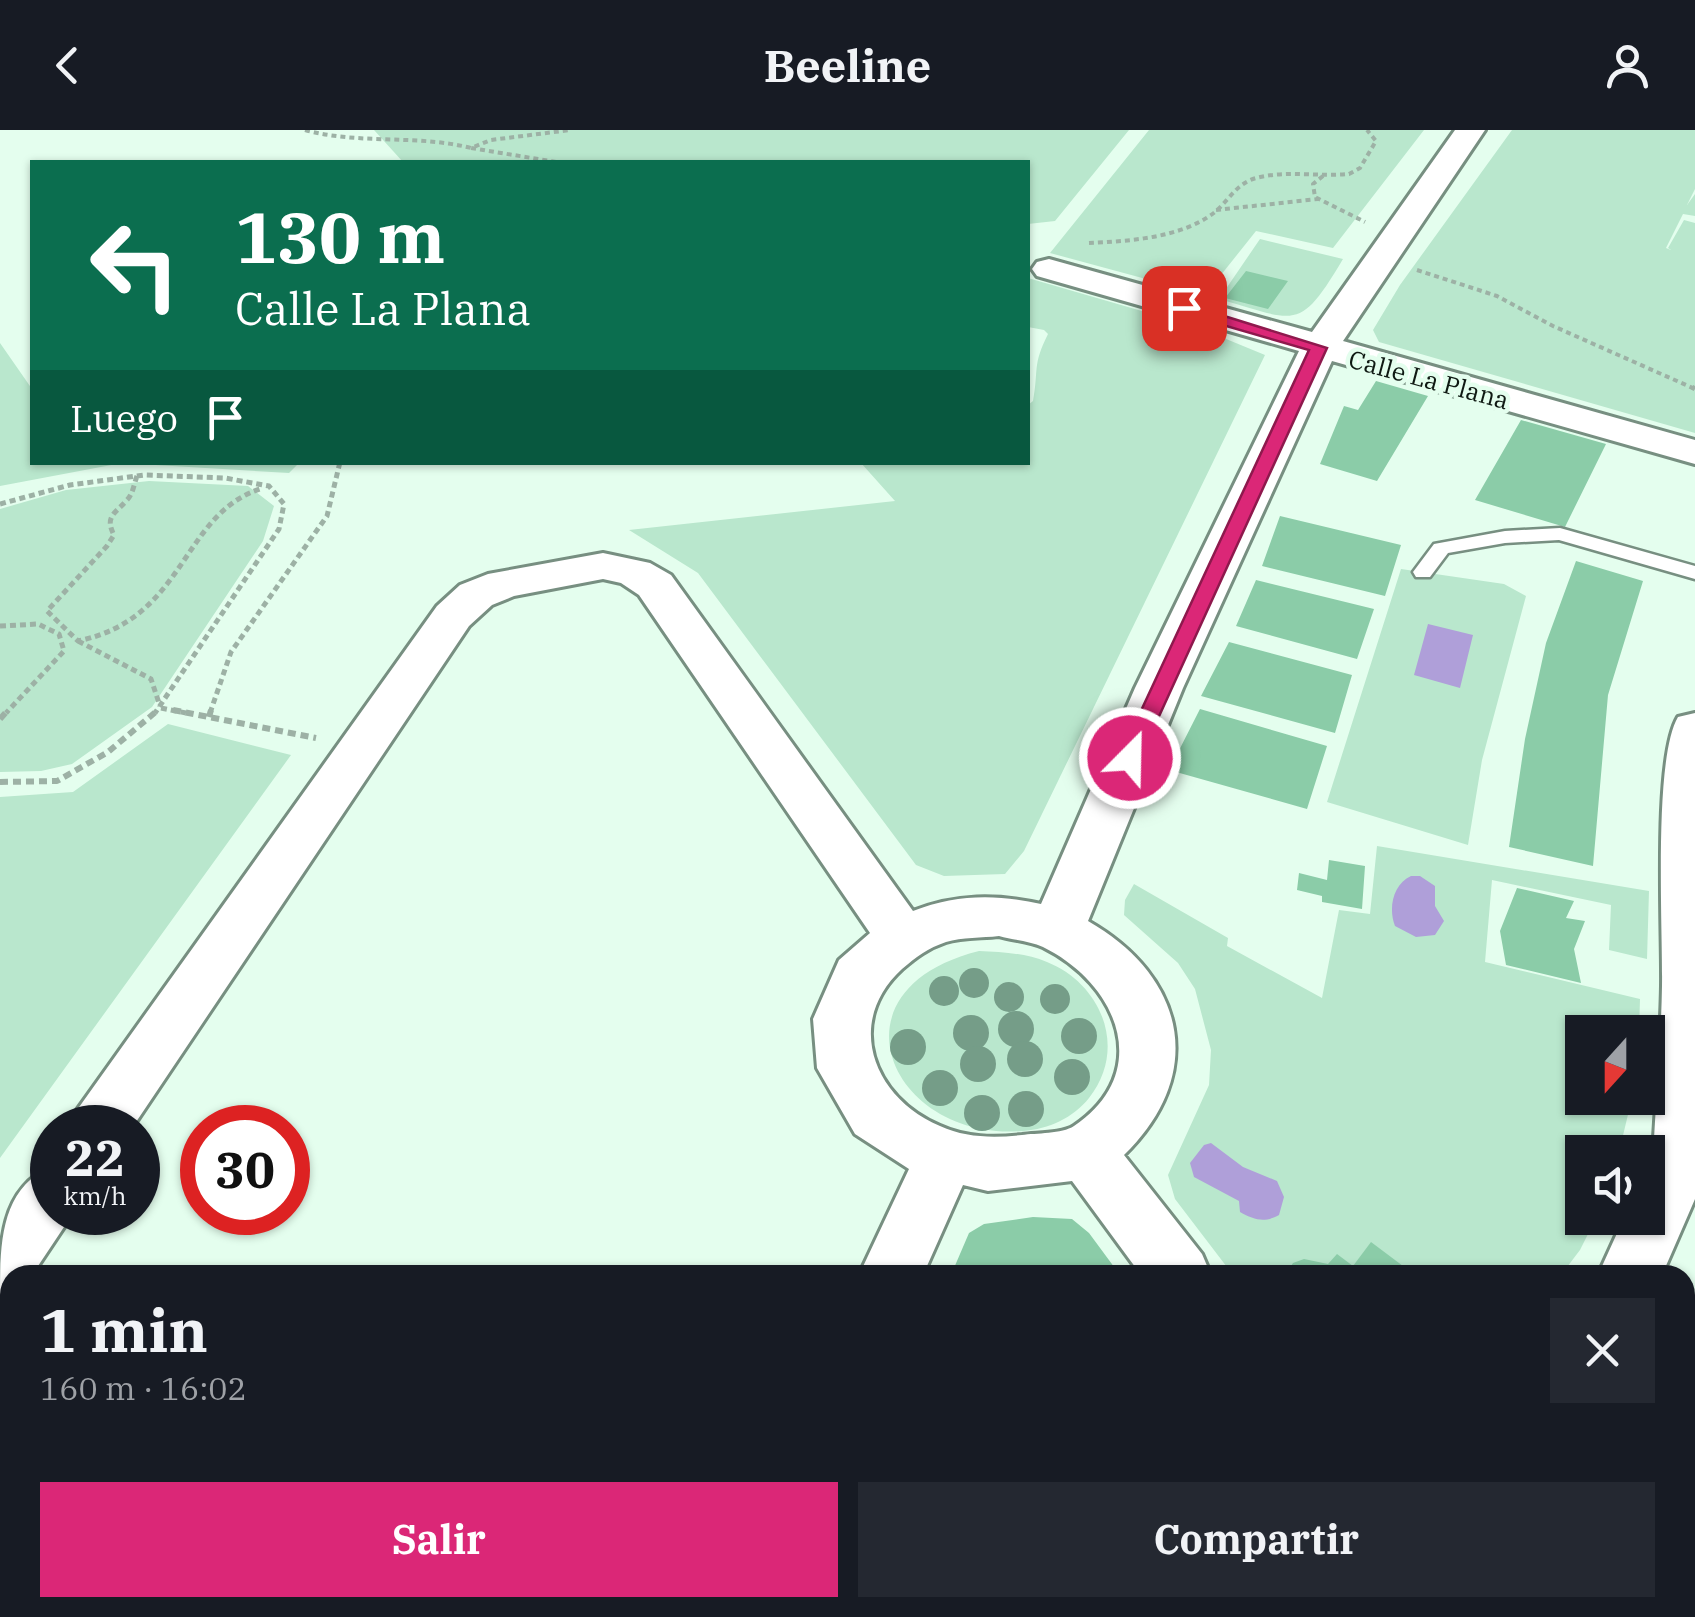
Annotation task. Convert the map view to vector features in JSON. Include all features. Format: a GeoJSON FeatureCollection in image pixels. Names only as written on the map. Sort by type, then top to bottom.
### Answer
{"type":"FeatureCollection","features":[{"type":"Feature","properties":{"kind":"street"},"geometry":{"type":"LineString","coordinates":[[1057,930],[1159,688],[1371,241],[1470,130]]}},
{"type":"Feature","properties":{"kind":"street","name":"Calle La Plana"},"geometry":{"type":"LineString","coordinates":[[1049,269],[1695,452]]}},
{"type":"Feature","properties":{"kind":"street"},"geometry":{"type":"LineString","coordinates":[[114,1105],[452,616],[476,595],[504,584],[603,566],[635,573],[655,585],[902,937]]}},
{"type":"Feature","properties":{"kind":"street"},"geometry":{"type":"LineString","coordinates":[[1634,1265],[1682,1156],[1690,989],[1689,771],[1695,729]]}},
{"type":"Feature","properties":{"kind":"street"},"geometry":{"type":"LineString","coordinates":[[999,916],[1057,930],[1106,960],[1138,1000],[1150,1044],[1138,1096],[1087,1153],[988,1166],[923,1148],[876,1116],[846,1068],[842,1019],[859,974],[902,937],[945,920],[999,916]]}},
{"type":"Feature","properties":{"kind":"street"},"geometry":{"type":"LineString","coordinates":[[1087,1153],[1171,1265]]}},
{"type":"Feature","properties":{"kind":"street"},"geometry":{"type":"LineString","coordinates":[[896,1265],[946,1154]]}},
{"type":"Feature","properties":{"kind":"street"},"geometry":{"type":"LineString","coordinates":[[2,1265],[30,1225]]}},
{"type":"Feature","properties":{"kind":"lane"},"geometry":{"type":"LineString","coordinates":[[1424,572],[1441,548],[1505,537],[1560,534],[1695,573]]}},
{"type":"Feature","properties":{"kind":"path"},"geometry":{"type":"LineString","coordinates":[[305,130],[325,135],[429,138],[544,160]]}},
{"type":"Feature","properties":{"kind":"path"},"geometry":{"type":"LineString","coordinates":[[470,148],[491,140],[570,130]]}},
{"type":"Feature","properties":{"kind":"path"},"geometry":{"type":"LineString","coordinates":[[1216,210],[1237,185],[1257,178],[1349,174],[1360,168],[1376,141],[1367,130]]}},
{"type":"Feature","properties":{"kind":"path"},"geometry":{"type":"LineString","coordinates":[[1324,176],[1313,184],[1318,199],[1371,241],[1695,389]]}},
{"type":"Feature","properties":{"kind":"path"},"geometry":{"type":"LineString","coordinates":[[1084,243],[1144,237],[1185,227],[1216,210],[1318,199]]}},
{"type":"Feature","properties":{"kind":"path"},"geometry":{"type":"LineString","coordinates":[[208,717],[231,652],[327,516],[339,465]]}},
{"type":"Feature","properties":{"kind":"path"},"geometry":{"type":"LineString","coordinates":[[136,476],[130,498],[112,512],[109,525],[114,535],[101,559],[63,588],[47,611],[78,640],[151,679],[160,708]]}},
{"type":"Feature","properties":{"kind":"path"},"geometry":{"type":"LineString","coordinates":[[0,504],[70,485],[136,476],[225,478],[270,486],[284,504],[279,530],[160,708],[108,752],[57,780],[0,782]]}},
{"type":"Feature","properties":{"kind":"path"},"geometry":{"type":"LineString","coordinates":[[78,640],[104,637],[144,610],[174,580],[228,501],[242,492],[270,486]]}},
{"type":"Feature","properties":{"kind":"path"},"geometry":{"type":"LineString","coordinates":[[0,626],[38,624],[59,634],[64,651],[0,719]]}},
{"type":"Feature","properties":{"kind":"path"},"geometry":{"type":"LineString","coordinates":[[160,708],[362,747]]}},
{"type":"Feature","properties":{"kind":"green space"},"geometry":{"type":"Polygon","coordinates":[[[374,130],[1129,130],[1055,221],[1030,224],[1030,160],[401,160],[374,130]]]}},
{"type":"Feature","properties":{"kind":"green space"},"geometry":{"type":"Polygon","coordinates":[[[1149,130],[1424,130],[1333,248],[1256,231],[1205,295],[1050,253],[1149,130]]]}},
{"type":"Feature","properties":{"kind":"green space"},"geometry":{"type":"Polygon","coordinates":[[[1512,130],[1695,130],[1695,189],[1687,205],[1695,194],[1695,216],[1683,214],[1666,248],[1671,250],[1668,248],[1684,220],[1695,223],[1695,433],[1379,342],[1373,330],[1400,285],[1512,130]]]}},
{"type":"Feature","properties":{"kind":"green space"},"geometry":{"type":"Polygon","coordinates":[[[1260,239],[1343,259],[1316,300],[1294,315],[1281,316],[1219,299],[1260,239]]]}},
{"type":"Feature","properties":{"kind":"green space"},"geometry":{"type":"Polygon","coordinates":[[[1030,279],[1197,327],[1265,355],[1024,851],[1005,874],[944,876],[916,865],[698,573],[629,530],[895,501],[863,465],[1030,465],[1030,403],[1048,334],[1030,327],[1030,279]]]}},
{"type":"Feature","properties":{"kind":"green space"},"geometry":{"type":"Polygon","coordinates":[[[0,343],[30,386],[30,465],[111,465],[0,486],[0,343]]]}},
{"type":"Feature","properties":{"kind":"green space"},"geometry":{"type":"Polygon","coordinates":[[[155,465],[297,465],[289,473],[155,465]]]}},
{"type":"Feature","properties":{"kind":"green space"},"geometry":{"type":"Polygon","coordinates":[[[149,481],[248,486],[274,506],[263,541],[152,707],[72,764],[41,771],[0,772],[0,509],[66,490],[149,481]]]}},
{"type":"Feature","properties":{"kind":"green space"},"geometry":{"type":"Polygon","coordinates":[[[1401,569],[1504,584],[1526,596],[1482,760],[1468,845],[1327,802],[1401,569]]]}},
{"type":"Feature","properties":{"kind":"green space"},"geometry":{"type":"Polygon","coordinates":[[[168,724],[291,755],[38,1105],[30,1105],[30,1116],[0,1158],[0,797],[73,792],[168,724]]]}},
{"type":"Feature","properties":{"kind":"green space"},"geometry":{"type":"Polygon","coordinates":[[[1377,846],[1649,891],[1647,959],[1609,950],[1611,905],[1492,880],[1485,962],[1640,999],[1640,1015],[1565,1015],[1565,1115],[1628,1115],[1623,1135],[1565,1135],[1565,1235],[1588,1235],[1569,1265],[1225,1265],[1175,1199],[1168,1175],[1209,1085],[1211,1050],[1195,989],[1178,963],[1124,915],[1125,900],[1134,884],[1228,938],[1227,946],[1322,998],[1339,910],[1370,914],[1377,846]]]}},
{"type":"Feature","properties":{"kind":"green space"},"geometry":{"type":"Polygon","coordinates":[[[979,951],[1047,962],[1066,972],[1095,1002],[1107,1039],[1107,1059],[1089,1098],[1060,1121],[1023,1131],[977,1128],[938,1113],[910,1089],[893,1060],[890,1028],[902,997],[931,970],[979,951]]]}},
{"type":"Feature","properties":{"kind":"shaded area"},"geometry":{"type":"Polygon","coordinates":[[[1428,624],[1473,635],[1460,688],[1414,675],[1428,624]]]}},
{"type":"Feature","properties":{"kind":"shaded area"},"geometry":{"type":"Polygon","coordinates":[[[1411,876],[1420,876],[1435,886],[1435,906],[1444,921],[1435,935],[1416,937],[1395,926],[1394,897],[1411,876]]]}},
{"type":"Feature","properties":{"kind":"shaded area"},"geometry":{"type":"Polygon","coordinates":[[[1211,1143],[1243,1167],[1277,1181],[1284,1197],[1279,1215],[1264,1220],[1250,1217],[1240,1212],[1239,1201],[1194,1177],[1190,1163],[1204,1145],[1211,1143]]]}},
{"type":"Feature","properties":{"kind":"building"},"geometry":{"type":"Polygon","coordinates":[[[1246,271],[1288,281],[1268,309],[1225,298],[1246,271]]]}},
{"type":"Feature","properties":{"kind":"building"},"geometry":{"type":"Polygon","coordinates":[[[1376,381],[1428,396],[1377,481],[1320,464],[1344,406],[1358,410],[1376,381]]]}},
{"type":"Feature","properties":{"kind":"building"},"geometry":{"type":"Polygon","coordinates":[[[1521,420],[1606,444],[1565,527],[1475,500],[1521,420]]]}},
{"type":"Feature","properties":{"kind":"building"},"geometry":{"type":"Polygon","coordinates":[[[1280,516],[1401,545],[1385,596],[1262,566],[1280,516]]]}},
{"type":"Feature","properties":{"kind":"building"},"geometry":{"type":"Polygon","coordinates":[[[1576,561],[1643,581],[1608,695],[1593,866],[1509,847],[1525,739],[1546,643],[1576,561]]]}},
{"type":"Feature","properties":{"kind":"building"},"geometry":{"type":"Polygon","coordinates":[[[1256,580],[1374,609],[1357,659],[1236,626],[1256,580]]]}},
{"type":"Feature","properties":{"kind":"building"},"geometry":{"type":"Polygon","coordinates":[[[1229,642],[1352,675],[1335,733],[1201,696],[1229,642]]]}},
{"type":"Feature","properties":{"kind":"building"},"geometry":{"type":"Polygon","coordinates":[[[1200,709],[1327,746],[1307,809],[1169,770],[1200,709]]]}},
{"type":"Feature","properties":{"kind":"building"},"geometry":{"type":"Polygon","coordinates":[[[1329,860],[1365,866],[1362,909],[1322,902],[1322,896],[1297,890],[1299,873],[1327,880],[1329,860]]]}},
{"type":"Feature","properties":{"kind":"building"},"geometry":{"type":"Polygon","coordinates":[[[1517,888],[1574,901],[1566,918],[1585,921],[1574,949],[1581,983],[1506,965],[1500,931],[1517,888]]]}},
{"type":"Feature","properties":{"kind":"building"},"geometry":{"type":"Polygon","coordinates":[[[1033,1217],[1072,1219],[1089,1233],[1113,1265],[955,1265],[969,1233],[984,1224],[1033,1217]]]}},
{"type":"Feature","properties":{"kind":"building"},"geometry":{"type":"Polygon","coordinates":[[[1371,1242],[1402,1265],[1354,1265],[1371,1242]]]}},
{"type":"Feature","properties":{"kind":"building"},"geometry":{"type":"Polygon","coordinates":[[[1337,1254],[1352,1265],[1292,1265],[1304,1259],[1328,1264],[1337,1254]]]}},
{"type":"Feature","properties":{"kind":"route"},"geometry":{"type":"LineString","coordinates":[[1130,758],[1318,348],[1184,308]]}}]}
